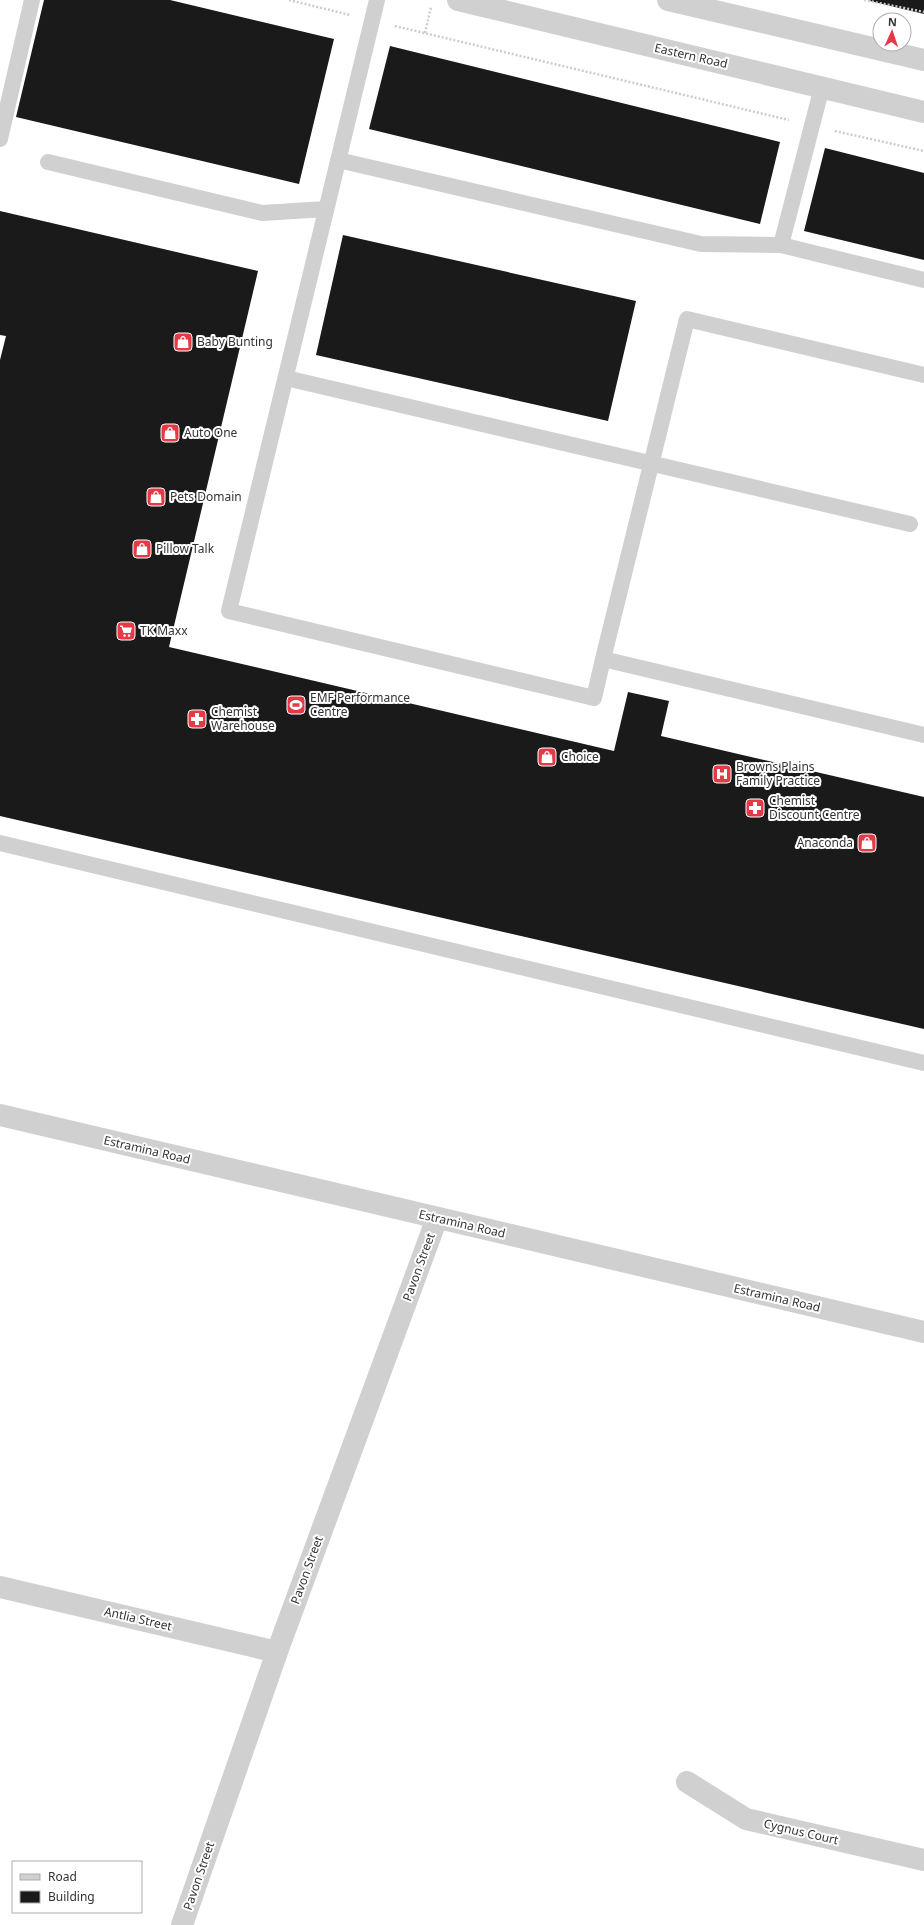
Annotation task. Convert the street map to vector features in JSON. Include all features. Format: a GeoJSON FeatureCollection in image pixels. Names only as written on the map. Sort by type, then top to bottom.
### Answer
{"type":"FeatureCollection","features":[{"type":"Feature","properties":{"kind":"street","name":"Eastern Road"},"geometry":{"type":"LineString","coordinates":[[458,0],[924,112]]}},
{"type":"Feature","properties":{"kind":"street"},"geometry":{"type":"LineString","coordinates":[[668,0],[924,60]]}},
{"type":"Feature","properties":{"kind":"street","name":"Estramina Road"},"geometry":{"type":"LineString","coordinates":[[0,1115],[924,1332]]}},
{"type":"Feature","properties":{"kind":"street","name":"Pavon Street"},"geometry":{"type":"LineString","coordinates":[[182,1925],[277,1652],[437,1218]]}},
{"type":"Feature","properties":{"kind":"street","name":"Antlia Street"},"geometry":{"type":"LineString","coordinates":[[0,1587],[277,1652]]}},
{"type":"Feature","properties":{"kind":"street","name":"Cygnus Court"},"geometry":{"type":"LineString","coordinates":[[687,1782],[746,1819],[924,1860]]}},
{"type":"Feature","properties":{"kind":"lane"},"geometry":{"type":"LineString","coordinates":[[0,139],[32,0]]}},
{"type":"Feature","properties":{"kind":"lane"},"geometry":{"type":"LineString","coordinates":[[377,0],[230,611],[594,698],[687,319],[924,375]]}},
{"type":"Feature","properties":{"kind":"lane"},"geometry":{"type":"LineString","coordinates":[[782,245],[822,87]]}},
{"type":"Feature","properties":{"kind":"lane"},"geometry":{"type":"LineString","coordinates":[[338,160],[702,244],[782,245],[924,280]]}},
{"type":"Feature","properties":{"kind":"lane"},"geometry":{"type":"LineString","coordinates":[[48,162],[262,213],[326,209]]}},
{"type":"Feature","properties":{"kind":"lane"},"geometry":{"type":"LineString","coordinates":[[286,378],[910,524]]}},
{"type":"Feature","properties":{"kind":"lane"},"geometry":{"type":"LineString","coordinates":[[603,659],[924,735]]}},
{"type":"Feature","properties":{"kind":"lane"},"geometry":{"type":"LineString","coordinates":[[0,843],[924,1064]]}},
{"type":"Feature","properties":{"kind":"path"},"geometry":{"type":"LineString","coordinates":[[289,0],[812,126],[924,151]]}},
{"type":"Feature","properties":{"kind":"path"},"geometry":{"type":"LineString","coordinates":[[864,0],[924,12]]}},
{"type":"Feature","properties":{"kind":"path"},"geometry":{"type":"LineString","coordinates":[[425,33],[431,7]]}},
{"type":"Feature","properties":{"kind":"building"},"geometry":{"type":"Polygon","coordinates":[[[44,0],[170,0],[334,39],[299,184],[16,117],[44,0]]]}},
{"type":"Feature","properties":{"kind":"building"},"geometry":{"type":"Polygon","coordinates":[[[924,0],[924,14],[870,1],[924,0]]]}},
{"type":"Feature","properties":{"kind":"building"},"geometry":{"type":"Polygon","coordinates":[[[390,46],[780,142],[760,224],[369,129],[390,46]]]}},
{"type":"Feature","properties":{"kind":"building"},"geometry":{"type":"Polygon","coordinates":[[[825,148],[924,173],[924,260],[804,231],[825,148]]]}},
{"type":"Feature","properties":{"kind":"building"},"geometry":{"type":"Polygon","coordinates":[[[0,211],[258,271],[169,647],[614,751],[628,692],[669,701],[661,736],[924,797],[924,1029],[0,816],[0,360],[6,336],[0,335],[0,211]]]}},
{"type":"Feature","properties":{"kind":"building"},"geometry":{"type":"Polygon","coordinates":[[[343,235],[636,301],[608,421],[316,355],[343,235]]]}},
{"type":"Feature","properties":{"kind":"place","name":"Baby Bunting"},"geometry":{"type":"Point","coordinates":[183,342]}},
{"type":"Feature","properties":{"kind":"place","name":"Auto One"},"geometry":{"type":"Point","coordinates":[170,433]}},
{"type":"Feature","properties":{"kind":"place","name":"Pets Domain"},"geometry":{"type":"Point","coordinates":[156,497]}},
{"type":"Feature","properties":{"kind":"place","name":"Pillow Talk"},"geometry":{"type":"Point","coordinates":[142,549]}},
{"type":"Feature","properties":{"kind":"place","name":"TK Maxx"},"geometry":{"type":"Point","coordinates":[126,631]}},
{"type":"Feature","properties":{"kind":"place","name":"EMF Performance Centre"},"geometry":{"type":"Point","coordinates":[296,705]}},
{"type":"Feature","properties":{"kind":"place","name":"Chemist Warehouse"},"geometry":{"type":"Point","coordinates":[197,719]}},
{"type":"Feature","properties":{"kind":"place","name":"Choice"},"geometry":{"type":"Point","coordinates":[547,757]}},
{"type":"Feature","properties":{"kind":"place","name":"Browns Plains Family Practice"},"geometry":{"type":"Point","coordinates":[722,774]}},
{"type":"Feature","properties":{"kind":"place","name":"Chemist Discount Centre"},"geometry":{"type":"Point","coordinates":[755,808]}},
{"type":"Feature","properties":{"kind":"place","name":"Anaconda"},"geometry":{"type":"Point","coordinates":[867,843]}}]}
